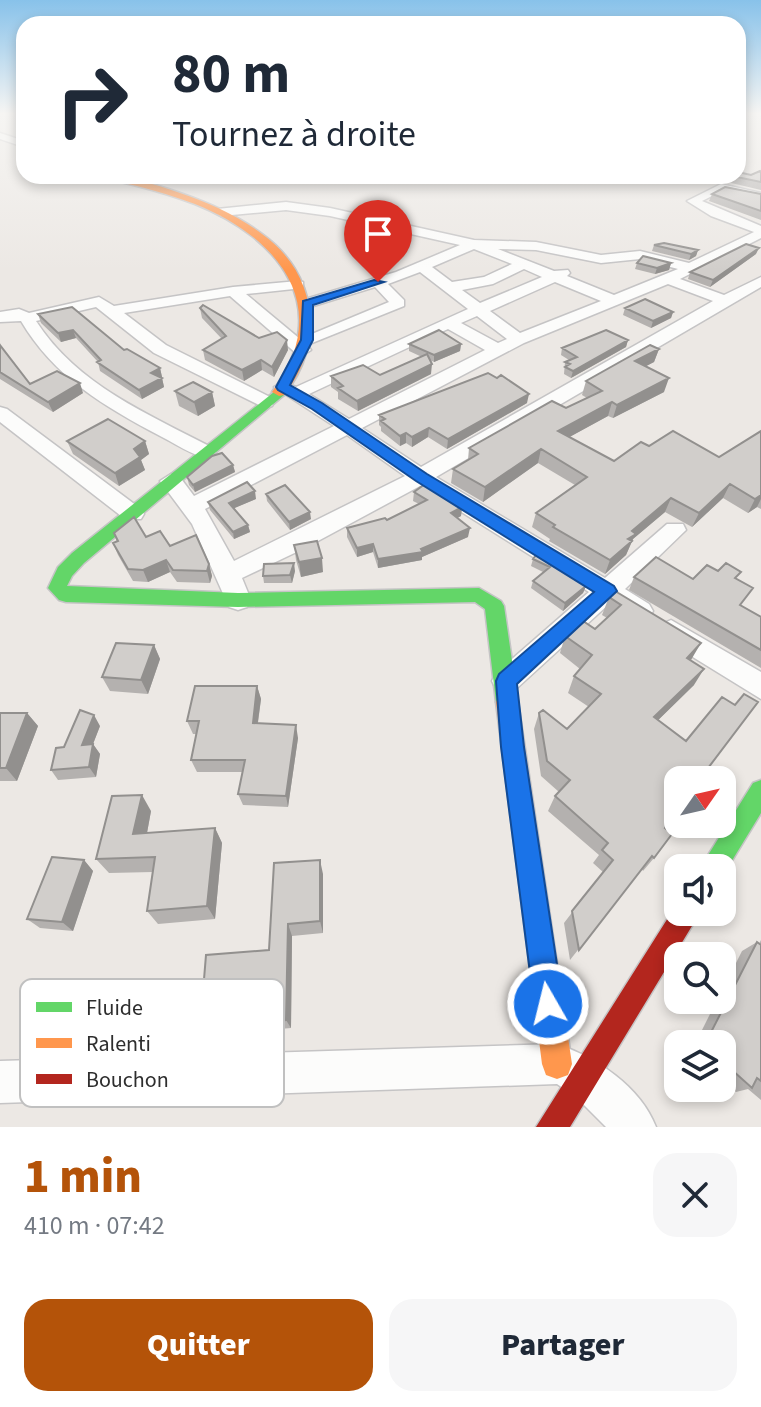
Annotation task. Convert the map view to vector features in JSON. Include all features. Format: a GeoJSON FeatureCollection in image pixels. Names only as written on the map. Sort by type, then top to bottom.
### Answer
{"type":"FeatureCollection","features":[{"type":"Feature","properties":{"kind":"street"},"geometry":{"type":"LineString","coordinates":[[143,184],[221,212],[268,245],[292,272],[307,303],[305,345],[282,394]]}},
{"type":"Feature","properties":{"kind":"street"},"geometry":{"type":"LineString","coordinates":[[761,200],[721,187],[693,201],[761,232]]}},
{"type":"Feature","properties":{"kind":"street"},"geometry":{"type":"LineString","coordinates":[[221,212],[271,206],[308,209],[474,244],[536,246],[601,259],[640,255],[691,268]]}},
{"type":"Feature","properties":{"kind":"street"},"geometry":{"type":"LineString","coordinates":[[193,506],[518,340],[668,279],[761,232]]}},
{"type":"Feature","properties":{"kind":"street"},"geometry":{"type":"LineString","coordinates":[[307,303],[423,267],[474,244],[615,301]]}},
{"type":"Feature","properties":{"kind":"street"},"geometry":{"type":"LineString","coordinates":[[740,244],[761,251]]}},
{"type":"Feature","properties":{"kind":"street"},"geometry":{"type":"LineString","coordinates":[[585,257],[556,277],[282,394],[171,481],[64,572],[58,582],[60,593],[238,600],[479,595],[494,606],[514,762],[570,1070],[635,1127]]}},
{"type":"Feature","properties":{"kind":"street"},"geometry":{"type":"LineString","coordinates":[[451,287],[488,281],[523,264]]}},
{"type":"Feature","properties":{"kind":"street"},"geometry":{"type":"LineString","coordinates":[[423,267],[518,340]]}},
{"type":"Feature","properties":{"kind":"street"},"geometry":{"type":"LineString","coordinates":[[668,279],[726,301]]}},
{"type":"Feature","properties":{"kind":"street"},"geometry":{"type":"LineString","coordinates":[[305,345],[399,303],[378,282]]}},
{"type":"Feature","properties":{"kind":"street"},"geometry":{"type":"LineString","coordinates":[[110,311],[233,291],[298,285]]}},
{"type":"Feature","properties":{"kind":"street"},"geometry":{"type":"LineString","coordinates":[[228,574],[301,542],[421,477],[758,285]]}},
{"type":"Feature","properties":{"kind":"street"},"geometry":{"type":"LineString","coordinates":[[233,291],[305,345]]}},
{"type":"Feature","properties":{"kind":"street"},"geometry":{"type":"LineString","coordinates":[[27,318],[93,301],[160,349],[282,394],[349,427],[421,477],[761,687]]}},
{"type":"Feature","properties":{"kind":"street"},"geometry":{"type":"LineString","coordinates":[[0,317],[19,314],[27,318],[46,348],[82,382],[206,452]]}},
{"type":"Feature","properties":{"kind":"street"},"geometry":{"type":"LineString","coordinates":[[448,323],[498,350]]}},
{"type":"Feature","properties":{"kind":"street"},"geometry":{"type":"LineString","coordinates":[[0,413],[133,514]]}},
{"type":"Feature","properties":{"kind":"street"},"geometry":{"type":"LineString","coordinates":[[171,481],[193,506],[213,540],[238,600]]}},
{"type":"Feature","properties":{"kind":"street"},"geometry":{"type":"LineString","coordinates":[[506,681],[675,530]]}},
{"type":"Feature","properties":{"kind":"street"},"geometry":{"type":"LineString","coordinates":[[722,854],[761,791]]}},
{"type":"Feature","properties":{"kind":"street"},"geometry":{"type":"LineString","coordinates":[[552,1127],[570,1070],[676,926]]}},
{"type":"Feature","properties":{"kind":"street"},"geometry":{"type":"LineString","coordinates":[[284,1076],[570,1070]]}},
{"type":"Feature","properties":{"kind":"street"},"geometry":{"type":"LineString","coordinates":[[0,1082],[20,1082]]}},
{"type":"Feature","properties":{"kind":"building"},"geometry":{"type":"Polygon","coordinates":[[[760,171],[761,182],[746,179],[746,174],[760,171]]]}},
{"type":"Feature","properties":{"kind":"building"},"geometry":{"type":"Polygon","coordinates":[[[725,187],[761,194],[761,211],[712,194],[725,187]]]}},
{"type":"Feature","properties":{"kind":"building"},"geometry":{"type":"Polygon","coordinates":[[[664,243],[698,250],[691,254],[654,245],[664,243]]]}},
{"type":"Feature","properties":{"kind":"building"},"geometry":{"type":"Polygon","coordinates":[[[746,244],[759,248],[713,280],[690,272],[746,244]]]}},
{"type":"Feature","properties":{"kind":"building"},"geometry":{"type":"Polygon","coordinates":[[[643,256],[671,263],[657,268],[637,263],[643,256]]]}},
{"type":"Feature","properties":{"kind":"building"},"geometry":{"type":"Polygon","coordinates":[[[645,299],[673,312],[653,321],[625,308],[645,299]]]}},
{"type":"Feature","properties":{"kind":"building"},"geometry":{"type":"Polygon","coordinates":[[[203,305],[259,338],[277,332],[287,340],[272,367],[261,360],[242,370],[203,350],[226,336],[200,308],[203,305]]]}},
{"type":"Feature","properties":{"kind":"building"},"geometry":{"type":"Polygon","coordinates":[[[72,307],[124,350],[160,368],[151,373],[162,378],[139,390],[97,362],[101,360],[73,330],[58,333],[38,314],[72,307]]]}},
{"type":"Feature","properties":{"kind":"building"},"geometry":{"type":"Polygon","coordinates":[[[439,330],[461,344],[434,355],[409,344],[439,330]]]}},
{"type":"Feature","properties":{"kind":"building"},"geometry":{"type":"Polygon","coordinates":[[[606,330],[628,340],[573,371],[565,367],[570,364],[565,362],[577,357],[562,348],[606,330]]]}},
{"type":"Feature","properties":{"kind":"building"},"geometry":{"type":"Polygon","coordinates":[[[0,345],[30,384],[57,371],[80,383],[48,402],[0,372],[0,345]]]}},
{"type":"Feature","properties":{"kind":"building"},"geometry":{"type":"Polygon","coordinates":[[[650,345],[659,349],[635,361],[669,378],[617,405],[612,402],[558,431],[614,461],[641,442],[649,446],[673,431],[719,457],[761,431],[761,495],[755,499],[730,484],[699,513],[671,498],[632,531],[636,534],[628,539],[632,541],[610,560],[553,527],[555,525],[536,513],[587,477],[541,449],[485,487],[453,469],[478,454],[469,448],[552,401],[566,408],[602,391],[586,381],[650,345]]]}},
{"type":"Feature","properties":{"kind":"building"},"geometry":{"type":"Polygon","coordinates":[[[427,354],[432,364],[357,401],[338,388],[343,386],[331,376],[363,365],[380,375],[427,354]]]}},
{"type":"Feature","properties":{"kind":"building"},"geometry":{"type":"Polygon","coordinates":[[[488,373],[497,378],[501,375],[529,394],[448,439],[429,428],[412,437],[406,433],[400,436],[381,421],[385,419],[379,415],[488,373]]]}},
{"type":"Feature","properties":{"kind":"building"},"geometry":{"type":"Polygon","coordinates":[[[193,382],[212,392],[194,402],[175,391],[193,382]]]}},
{"type":"Feature","properties":{"kind":"building"},"geometry":{"type":"Polygon","coordinates":[[[108,419],[145,441],[134,449],[140,457],[115,473],[67,441],[108,419]]]}},
{"type":"Feature","properties":{"kind":"building"},"geometry":{"type":"Polygon","coordinates":[[[222,453],[233,465],[193,485],[187,477],[212,456],[222,453]]]}},
{"type":"Feature","properties":{"kind":"building"},"geometry":{"type":"Polygon","coordinates":[[[247,482],[255,491],[229,503],[248,525],[233,532],[208,502],[247,482]]]}},
{"type":"Feature","properties":{"kind":"building"},"geometry":{"type":"Polygon","coordinates":[[[425,484],[462,507],[451,513],[470,528],[421,549],[423,552],[378,559],[373,544],[357,548],[347,528],[387,520],[427,500],[414,492],[425,484]]]}},
{"type":"Feature","properties":{"kind":"building"},"geometry":{"type":"Polygon","coordinates":[[[285,485],[310,512],[289,522],[266,494],[285,485]]]}},
{"type":"Feature","properties":{"kind":"building"},"geometry":{"type":"Polygon","coordinates":[[[134,517],[146,537],[160,531],[170,546],[196,535],[209,564],[207,571],[173,570],[166,560],[143,570],[128,569],[113,543],[118,541],[114,533],[134,517]]]}},
{"type":"Feature","properties":{"kind":"building"},"geometry":{"type":"Polygon","coordinates":[[[317,541],[322,558],[299,562],[294,545],[317,541]]]}},
{"type":"Feature","properties":{"kind":"building"},"geometry":{"type":"Polygon","coordinates":[[[536,555],[586,586],[565,603],[533,581],[550,567],[533,559],[536,555]]]}},
{"type":"Feature","properties":{"kind":"building"},"geometry":{"type":"Polygon","coordinates":[[[656,557],[693,579],[707,565],[718,571],[726,563],[741,572],[735,578],[753,588],[740,605],[761,617],[761,650],[634,577],[656,557]]]}},
{"type":"Feature","properties":{"kind":"building"},"geometry":{"type":"Polygon","coordinates":[[[294,563],[290,575],[263,576],[264,564],[294,563]]]}},
{"type":"Feature","properties":{"kind":"building"},"geometry":{"type":"Polygon","coordinates":[[[615,591],[701,643],[687,658],[704,669],[654,717],[686,741],[722,697],[735,705],[744,694],[758,702],[710,766],[664,766],[664,838],[669,838],[579,950],[572,911],[613,860],[602,850],[608,843],[555,796],[570,780],[547,761],[539,713],[543,710],[567,729],[601,694],[574,676],[592,655],[565,636],[583,621],[595,629],[621,605],[609,597],[615,591]]]}},
{"type":"Feature","properties":{"kind":"building"},"geometry":{"type":"Polygon","coordinates":[[[116,643],[154,645],[141,680],[102,677],[116,643]]]}},
{"type":"Feature","properties":{"kind":"building"},"geometry":{"type":"Polygon","coordinates":[[[195,686],[257,686],[253,723],[296,725],[286,796],[238,794],[245,760],[191,760],[199,721],[187,721],[195,686]]]}},
{"type":"Feature","properties":{"kind":"building"},"geometry":{"type":"Polygon","coordinates":[[[80,710],[94,715],[82,745],[93,744],[89,767],[51,770],[56,748],[64,747],[80,710]]]}},
{"type":"Feature","properties":{"kind":"building"},"geometry":{"type":"Polygon","coordinates":[[[0,713],[27,713],[6,768],[0,768],[0,713]]]}},
{"type":"Feature","properties":{"kind":"building"},"geometry":{"type":"Polygon","coordinates":[[[142,795],[133,834],[215,828],[207,906],[147,911],[155,857],[96,859],[112,796],[142,795]]]}},
{"type":"Feature","properties":{"kind":"building"},"geometry":{"type":"Polygon","coordinates":[[[52,857],[84,860],[62,922],[27,919],[52,857]]]}},
{"type":"Feature","properties":{"kind":"building"},"geometry":{"type":"Polygon","coordinates":[[[320,860],[320,921],[288,924],[284,1020],[284,979],[204,979],[206,955],[269,950],[274,863],[320,860]]]}},
{"type":"Feature","properties":{"kind":"building"},"geometry":{"type":"Polygon","coordinates":[[[757,942],[761,945],[761,1081],[757,1078],[752,1088],[736,1074],[736,1030],[712,1030],[720,1014],[736,1014],[736,983],[757,942]]]}},
{"type":"Feature","properties":{"kind":"traffic: fast"},"geometry":{"type":"LineString","coordinates":[[279,392],[78,558],[64,572],[57,588],[66,595],[238,600],[479,595],[494,606],[507,702]]}},
{"type":"Feature","properties":{"kind":"traffic: fast"},"geometry":{"type":"LineString","coordinates":[[722,854],[761,791]]}},
{"type":"Feature","properties":{"kind":"traffic: slow"},"geometry":{"type":"LineString","coordinates":[[139,184],[200,203],[232,218],[261,237],[284,260],[300,287],[306,319],[299,358],[279,392]]}},
{"type":"Feature","properties":{"kind":"traffic: slow"},"geometry":{"type":"LineString","coordinates":[[507,702],[557,1064]]}},
{"type":"Feature","properties":{"kind":"traffic: jam"},"geometry":{"type":"LineString","coordinates":[[552,1127],[677,926]]}},
{"type":"Feature","properties":{"kind":"route"},"geometry":{"type":"LineString","coordinates":[[378,282],[307,303],[307,340],[283,387],[317,406],[421,477],[607,591],[506,681],[512,747],[548,1004]]}}]}
